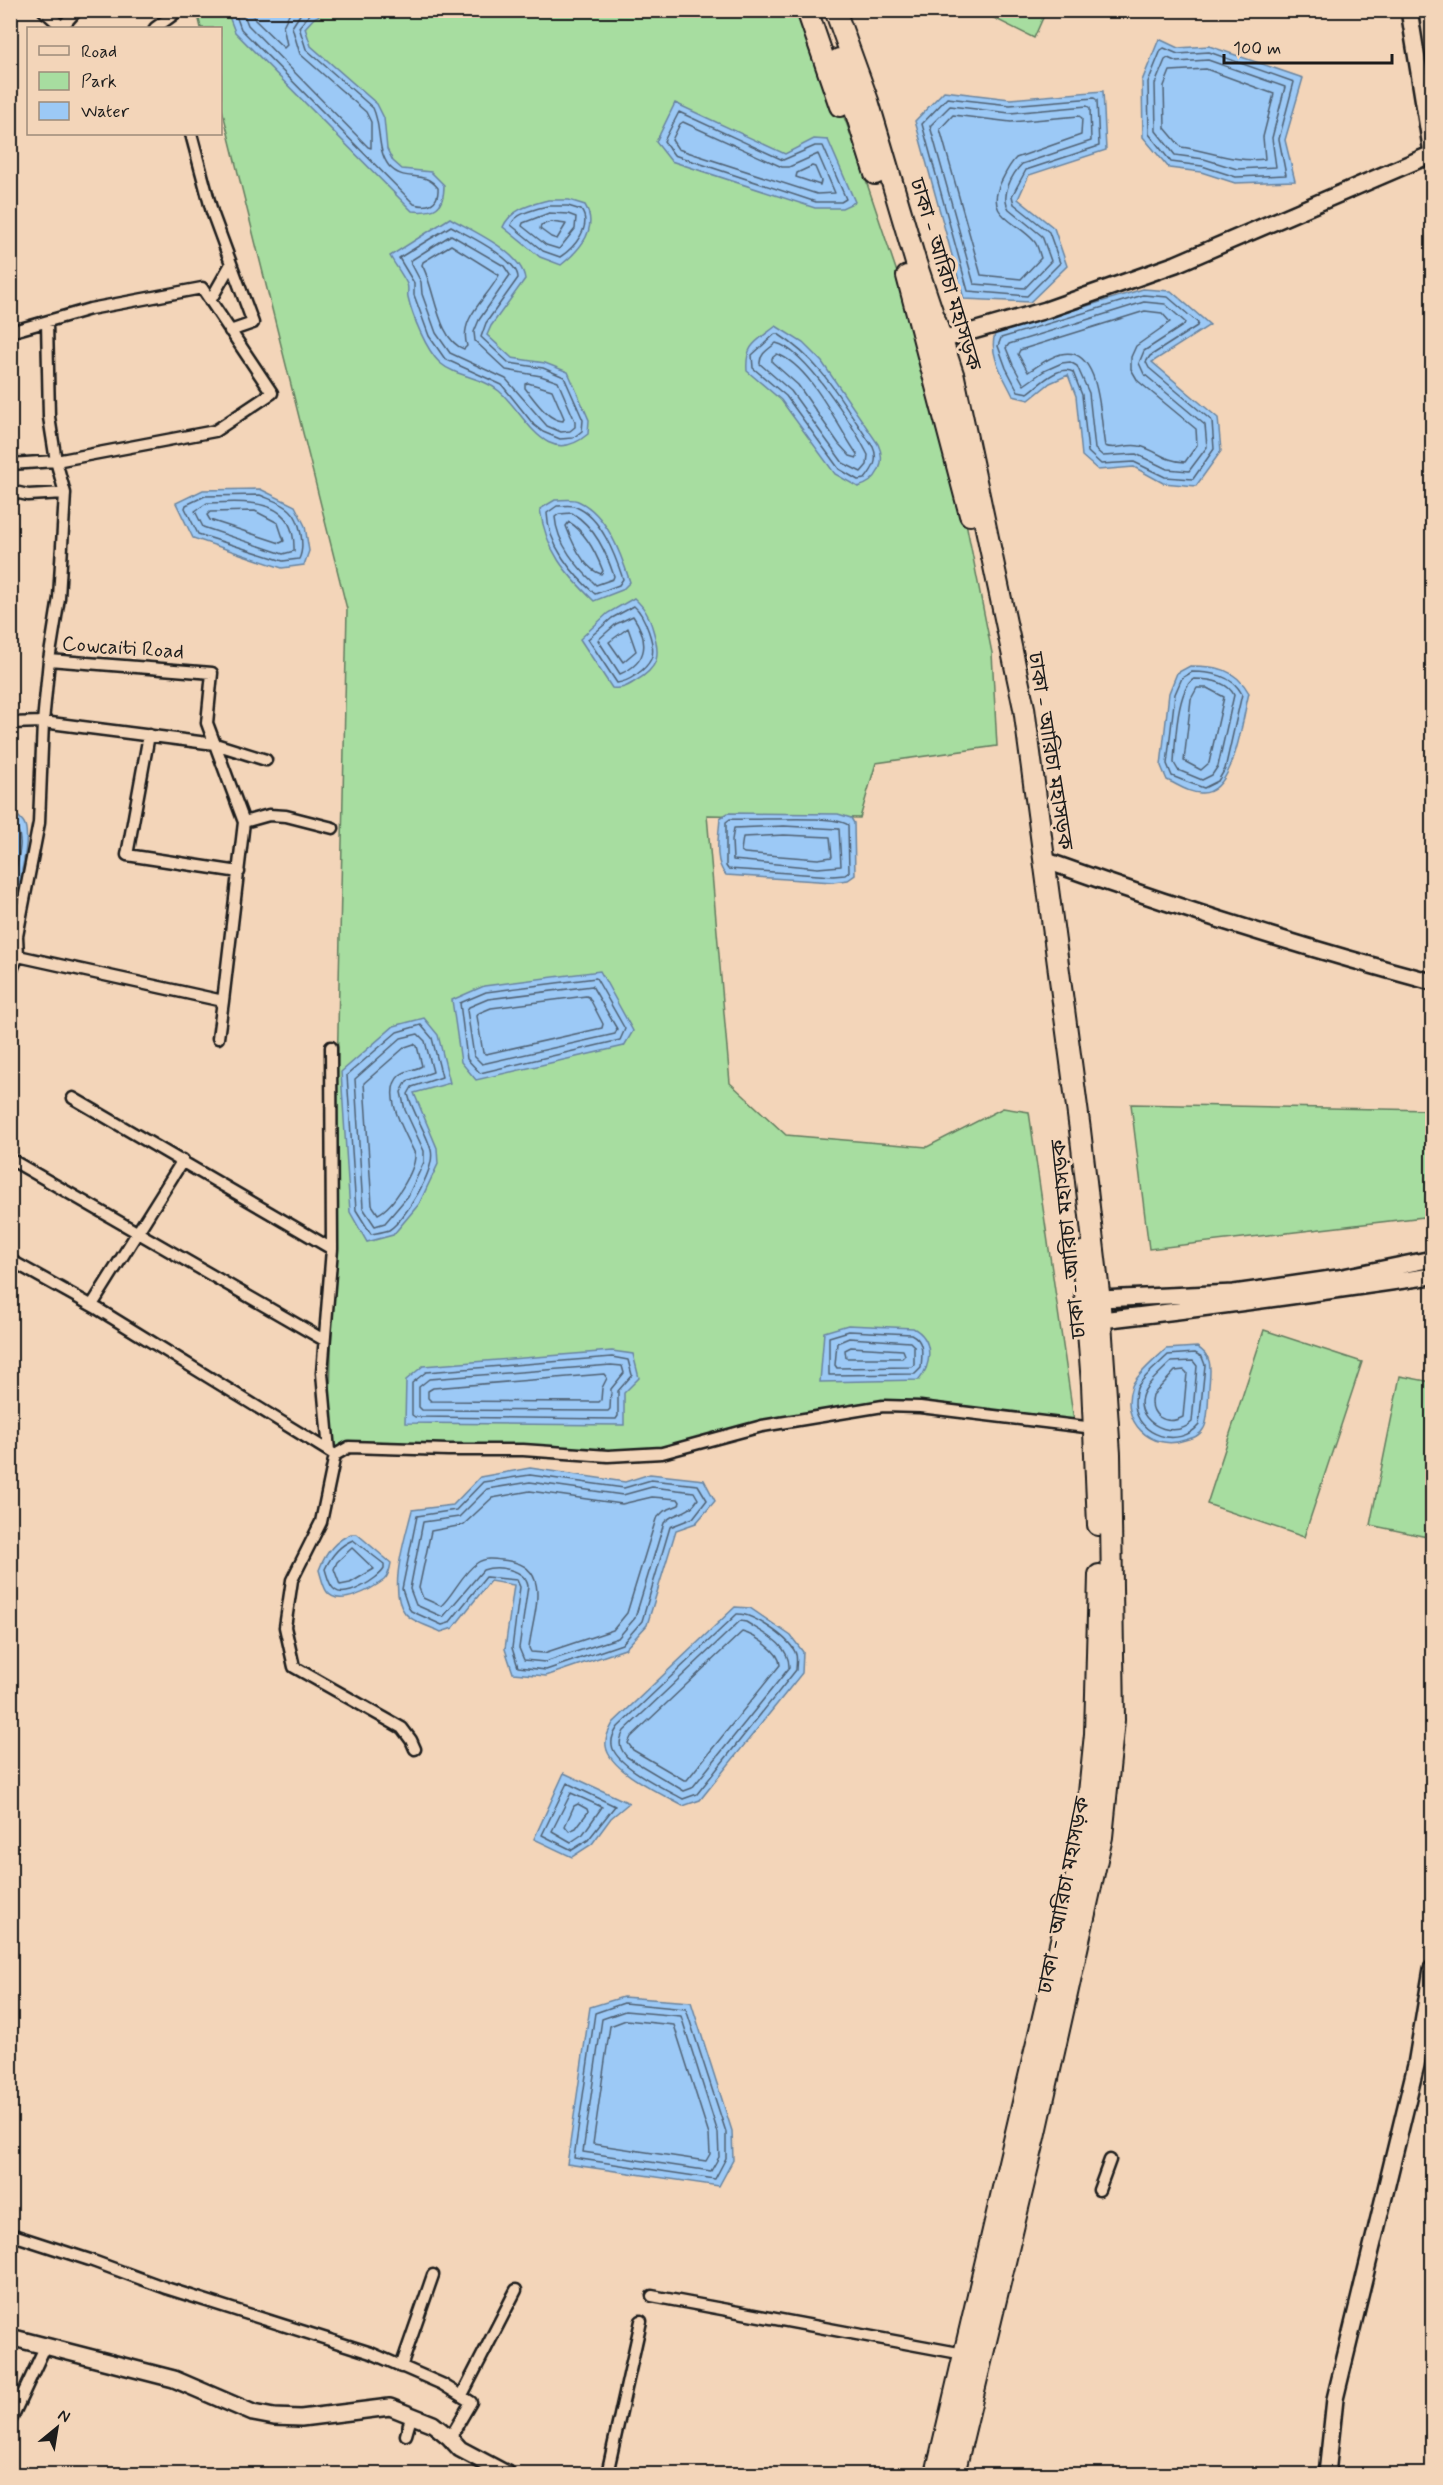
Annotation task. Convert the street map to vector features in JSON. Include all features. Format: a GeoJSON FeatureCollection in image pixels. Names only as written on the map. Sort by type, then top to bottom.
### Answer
{"type":"FeatureCollection","features":[{"type":"Feature","properties":{"kind":"highway"},"geometry":{"type":"LineString","coordinates":[[807,10],[849,130],[872,163]]}},
{"type":"Feature","properties":{"kind":"highway"},"geometry":{"type":"LineString","coordinates":[[823,10],[910,285],[934,342]]}},
{"type":"Feature","properties":{"kind":"highway","name":"ঢাকা - আরিচা মহাসড়ক"},"geometry":{"type":"LineString","coordinates":[[838,16],[868,101],[934,342],[1000,628],[1044,937],[1078,1202],[1094,1428],[1100,1560],[1095,1734],[1084,1842],[936,2475]]}},
{"type":"Feature","properties":{"kind":"highway","name":"ঢাকা - আরিচা মহাসড়ক"},"geometry":{"type":"LineString","coordinates":[[934,342],[954,376],[1024,708],[1080,1131],[1100,1299],[1110,1454],[1114,1720],[1102,1837],[1035,2137],[954,2475]]}},
{"type":"Feature","properties":{"kind":"street"},"geometry":{"type":"LineString","coordinates":[[42,10],[62,27],[77,10]]}},
{"type":"Feature","properties":{"kind":"street"},"geometry":{"type":"LineString","coordinates":[[156,27],[173,15],[171,10]]}},
{"type":"Feature","properties":{"kind":"street"},"geometry":{"type":"LineString","coordinates":[[934,342],[1046,310],[1176,264],[1432,154],[1409,10]]}},
{"type":"Feature","properties":{"kind":"street"},"geometry":{"type":"LineString","coordinates":[[191,135],[212,212],[253,324],[230,331]]}},
{"type":"Feature","properties":{"kind":"street"},"geometry":{"type":"LineString","coordinates":[[210,301],[231,264]]}},
{"type":"Feature","properties":{"kind":"street"},"geometry":{"type":"LineString","coordinates":[[10,332],[90,309],[202,288],[272,393],[215,431],[56,461],[10,464]]}},
{"type":"Feature","properties":{"kind":"street","name":"Cowcaiti Road"},"geometry":{"type":"LineString","coordinates":[[47,322],[49,417],[56,461],[65,493],[58,598],[49,660],[212,673],[207,723],[244,822]]}},
{"type":"Feature","properties":{"kind":"street"},"geometry":{"type":"LineString","coordinates":[[10,491],[28,495],[65,493]]}},
{"type":"Feature","properties":{"kind":"street"},"geometry":{"type":"LineString","coordinates":[[10,974],[18,956],[17,936],[39,823],[43,722],[49,660]]}},
{"type":"Feature","properties":{"kind":"street"},"geometry":{"type":"LineString","coordinates":[[10,723],[43,722],[215,744],[266,760]]}},
{"type":"Feature","properties":{"kind":"street"},"geometry":{"type":"LineString","coordinates":[[149,735],[127,855],[239,872]]}},
{"type":"Feature","properties":{"kind":"street"},"geometry":{"type":"LineString","coordinates":[[218,1038],[244,822],[269,815],[286,816],[333,828]]}},
{"type":"Feature","properties":{"kind":"street"},"geometry":{"type":"LineString","coordinates":[[1044,860],[1179,908],[1338,957],[1432,982]]}},
{"type":"Feature","properties":{"kind":"street"},"geometry":{"type":"LineString","coordinates":[[18,956],[223,1001]]}},
{"type":"Feature","properties":{"kind":"street"},"geometry":{"type":"LineString","coordinates":[[331,1047],[332,1249],[322,1373],[332,1453],[321,1522],[292,1580],[285,1627],[294,1667],[402,1728],[415,1749]]}},
{"type":"Feature","properties":{"kind":"street"},"geometry":{"type":"LineString","coordinates":[[73,1098],[183,1160],[332,1249]]}},
{"type":"Feature","properties":{"kind":"street"},"geometry":{"type":"LineString","coordinates":[[10,1159],[324,1340]]}},
{"type":"Feature","properties":{"kind":"street"},"geometry":{"type":"LineString","coordinates":[[92,1305],[183,1160]]}},
{"type":"Feature","properties":{"kind":"street"},"geometry":{"type":"LineString","coordinates":[[1100,1299],[1234,1293],[1338,1278],[1432,1259]]}},
{"type":"Feature","properties":{"kind":"street"},"geometry":{"type":"LineString","coordinates":[[10,1260],[92,1305],[332,1453]]}},
{"type":"Feature","properties":{"kind":"street"},"geometry":{"type":"LineString","coordinates":[[1101,1320],[1248,1303],[1280,1296],[1432,1276]]}},
{"type":"Feature","properties":{"kind":"street"},"geometry":{"type":"LineString","coordinates":[[332,1453],[349,1447],[523,1450],[608,1456],[662,1453],[762,1426],[883,1406],[920,1407],[1094,1428]]}},
{"type":"Feature","properties":{"kind":"street"},"geometry":{"type":"LineString","coordinates":[[1328,2475],[1335,2399],[1416,2065],[1432,1969]]}},
{"type":"Feature","properties":{"kind":"street"},"geometry":{"type":"LineString","coordinates":[[1099,2190],[1110,2160]]}},
{"type":"Feature","properties":{"kind":"street"},"geometry":{"type":"LineString","coordinates":[[10,2234],[90,2260],[166,2289],[371,2353],[462,2395],[471,2402],[471,2405],[450,2438]]}},
{"type":"Feature","properties":{"kind":"street"},"geometry":{"type":"LineString","coordinates":[[401,2367],[433,2275]]}},
{"type":"Feature","properties":{"kind":"street"},"geometry":{"type":"LineString","coordinates":[[462,2395],[516,2290]]}},
{"type":"Feature","properties":{"kind":"street"},"geometry":{"type":"LineString","coordinates":[[652,2296],[964,2354]]}},
{"type":"Feature","properties":{"kind":"street"},"geometry":{"type":"LineString","coordinates":[[608,2475],[641,2321]]}},
{"type":"Feature","properties":{"kind":"street"},"geometry":{"type":"LineString","coordinates":[[10,2337],[174,2379],[253,2414],[301,2418],[390,2407],[433,2424],[460,2450],[507,2475]]}},
{"type":"Feature","properties":{"kind":"street"},"geometry":{"type":"LineString","coordinates":[[10,2422],[45,2347]]}},
{"type":"Feature","properties":{"kind":"street"},"geometry":{"type":"LineString","coordinates":[[406,2435],[412,2414]]}},
{"type":"Feature","properties":{"kind":"green space"},"geometry":{"type":"Polygon","coordinates":[[[986,10],[1046,11],[1034,38],[986,14],[986,10]]]}},
{"type":"Feature","properties":{"kind":"green space"},"geometry":{"type":"Polygon","coordinates":[[[197,11],[803,11],[849,130],[944,412],[992,653],[997,746],[876,763],[860,818],[707,815],[730,1083],[786,1135],[927,1147],[1003,1108],[1029,1112],[1075,1428],[883,1406],[630,1455],[329,1451],[347,609],[222,109],[222,27],[201,27],[197,11]]]}},
{"type":"Feature","properties":{"kind":"green space"},"geometry":{"type":"Polygon","coordinates":[[[1131,1104],[1432,1110],[1432,1216],[1149,1249],[1131,1104]]]}},
{"type":"Feature","properties":{"kind":"green space"},"geometry":{"type":"Polygon","coordinates":[[[1264,1330],[1362,1362],[1304,1537],[1207,1504],[1264,1330]]]}},
{"type":"Feature","properties":{"kind":"green space"},"geometry":{"type":"Polygon","coordinates":[[[1400,1376],[1432,1382],[1432,1538],[1370,1525],[1400,1376]]]}},
{"type":"Feature","properties":{"kind":"water"},"geometry":{"type":"Polygon","coordinates":[[[227,11],[328,11],[314,18],[305,28],[311,46],[377,104],[384,118],[387,149],[393,161],[402,169],[431,172],[444,185],[444,193],[437,208],[412,211],[235,32],[227,11]]]}},
{"type":"Feature","properties":{"kind":"water"},"geometry":{"type":"Polygon","coordinates":[[[1159,39],[1178,48],[1209,46],[1303,78],[1285,140],[1295,181],[1235,183],[1201,172],[1169,168],[1143,137],[1142,81],[1159,39]]]}},
{"type":"Feature","properties":{"kind":"water"},"geometry":{"type":"Polygon","coordinates":[[[944,91],[1010,99],[1103,91],[1106,150],[1029,175],[1018,199],[1054,228],[1067,266],[1030,302],[964,299],[915,121],[944,91]]]}},
{"type":"Feature","properties":{"kind":"water"},"geometry":{"type":"Polygon","coordinates":[[[675,103],[785,154],[814,139],[828,140],[855,202],[842,208],[815,208],[671,161],[656,142],[675,103]]]}},
{"type":"Feature","properties":{"kind":"water"},"geometry":{"type":"Polygon","coordinates":[[[548,200],[569,200],[585,205],[589,214],[589,230],[585,238],[575,253],[561,265],[540,257],[503,227],[516,212],[548,200]]]}},
{"type":"Feature","properties":{"kind":"water"},"geometry":{"type":"Polygon","coordinates":[[[450,218],[495,243],[506,251],[522,269],[525,279],[487,335],[512,358],[545,363],[568,372],[589,420],[588,434],[573,443],[560,446],[548,442],[538,435],[493,386],[446,368],[435,357],[425,341],[410,304],[407,284],[390,256],[450,218]]]}},
{"type":"Feature","properties":{"kind":"water"},"geometry":{"type":"Polygon","coordinates":[[[1143,289],[1171,291],[1210,325],[1152,362],[1218,418],[1221,451],[1196,486],[1163,483],[1134,467],[1098,470],[1082,456],[1076,396],[1068,375],[1050,383],[1029,400],[1013,396],[995,357],[993,342],[995,334],[1143,289]]]}},
{"type":"Feature","properties":{"kind":"water"},"geometry":{"type":"Polygon","coordinates":[[[776,326],[803,343],[822,362],[878,444],[881,451],[881,465],[875,476],[865,484],[858,487],[835,474],[781,400],[747,371],[748,355],[753,344],[776,326]]]}},
{"type":"Feature","properties":{"kind":"water"},"geometry":{"type":"Polygon","coordinates":[[[260,489],[295,506],[305,526],[309,551],[304,565],[282,568],[193,538],[176,503],[203,490],[260,489]]]}},
{"type":"Feature","properties":{"kind":"water"},"geometry":{"type":"Polygon","coordinates":[[[555,500],[578,501],[597,515],[605,525],[617,547],[630,582],[622,590],[594,601],[566,571],[552,549],[540,509],[555,500]]]}},
{"type":"Feature","properties":{"kind":"water"},"geometry":{"type":"Polygon","coordinates":[[[634,598],[648,616],[656,639],[656,660],[649,672],[642,677],[624,687],[612,688],[580,639],[608,613],[634,598]]]}},
{"type":"Feature","properties":{"kind":"water"},"geometry":{"type":"Polygon","coordinates":[[[1190,666],[1216,668],[1231,673],[1238,678],[1249,693],[1240,736],[1230,768],[1213,790],[1202,793],[1189,791],[1167,780],[1161,766],[1169,693],[1177,673],[1190,666]]]}},
{"type":"Feature","properties":{"kind":"water"},"geometry":{"type":"Polygon","coordinates":[[[11,810],[24,823],[26,843],[11,931],[11,810]]]}},
{"type":"Feature","properties":{"kind":"water"},"geometry":{"type":"Polygon","coordinates":[[[728,813],[838,814],[851,818],[854,823],[855,875],[848,880],[833,882],[726,875],[719,863],[718,848],[720,818],[728,813]]]}},
{"type":"Feature","properties":{"kind":"water"},"geometry":{"type":"Polygon","coordinates":[[[600,971],[633,1031],[624,1046],[476,1080],[461,1062],[452,1000],[484,986],[600,971]]]}},
{"type":"Feature","properties":{"kind":"water"},"geometry":{"type":"Polygon","coordinates":[[[424,1018],[438,1035],[450,1083],[414,1093],[437,1148],[438,1164],[419,1204],[393,1235],[367,1242],[350,1212],[341,1072],[394,1026],[424,1018]]]}},
{"type":"Feature","properties":{"kind":"water"},"geometry":{"type":"Polygon","coordinates":[[[848,1325],[913,1328],[920,1333],[928,1345],[929,1352],[927,1367],[919,1380],[820,1382],[824,1332],[848,1325]]]}},
{"type":"Feature","properties":{"kind":"water"},"geometry":{"type":"Polygon","coordinates":[[[1197,1347],[1206,1355],[1210,1364],[1206,1424],[1200,1433],[1193,1437],[1172,1443],[1161,1442],[1141,1431],[1134,1422],[1129,1399],[1132,1386],[1142,1372],[1166,1349],[1197,1347]]]}},
{"type":"Feature","properties":{"kind":"water"},"geometry":{"type":"Polygon","coordinates":[[[612,1351],[633,1354],[639,1378],[624,1393],[624,1425],[405,1423],[406,1380],[423,1366],[612,1351]]]}},
{"type":"Feature","properties":{"kind":"water"},"geometry":{"type":"Polygon","coordinates":[[[530,1468],[625,1482],[650,1474],[704,1480],[715,1501],[696,1523],[676,1530],[647,1625],[625,1649],[546,1676],[513,1673],[505,1649],[514,1585],[490,1581],[453,1628],[441,1632],[408,1616],[400,1603],[398,1591],[402,1548],[412,1510],[453,1505],[480,1477],[530,1468]]]}},
{"type":"Feature","properties":{"kind":"water"},"geometry":{"type":"Polygon","coordinates":[[[351,1534],[357,1534],[391,1565],[387,1576],[379,1584],[356,1595],[339,1598],[327,1592],[319,1570],[331,1549],[351,1534]]]}},
{"type":"Feature","properties":{"kind":"water"},"geometry":{"type":"Polygon","coordinates":[[[735,1607],[750,1608],[791,1636],[803,1652],[802,1673],[700,1800],[683,1806],[638,1781],[616,1764],[606,1746],[607,1737],[613,1723],[735,1607]]]}},
{"type":"Feature","properties":{"kind":"water"},"geometry":{"type":"Polygon","coordinates":[[[564,1773],[629,1803],[611,1818],[592,1844],[572,1857],[534,1839],[564,1773]]]}},
{"type":"Feature","properties":{"kind":"water"},"geometry":{"type":"Polygon","coordinates":[[[623,1997],[691,2002],[732,2131],[733,2160],[719,2186],[567,2164],[590,2007],[623,1997]]]}}]}
